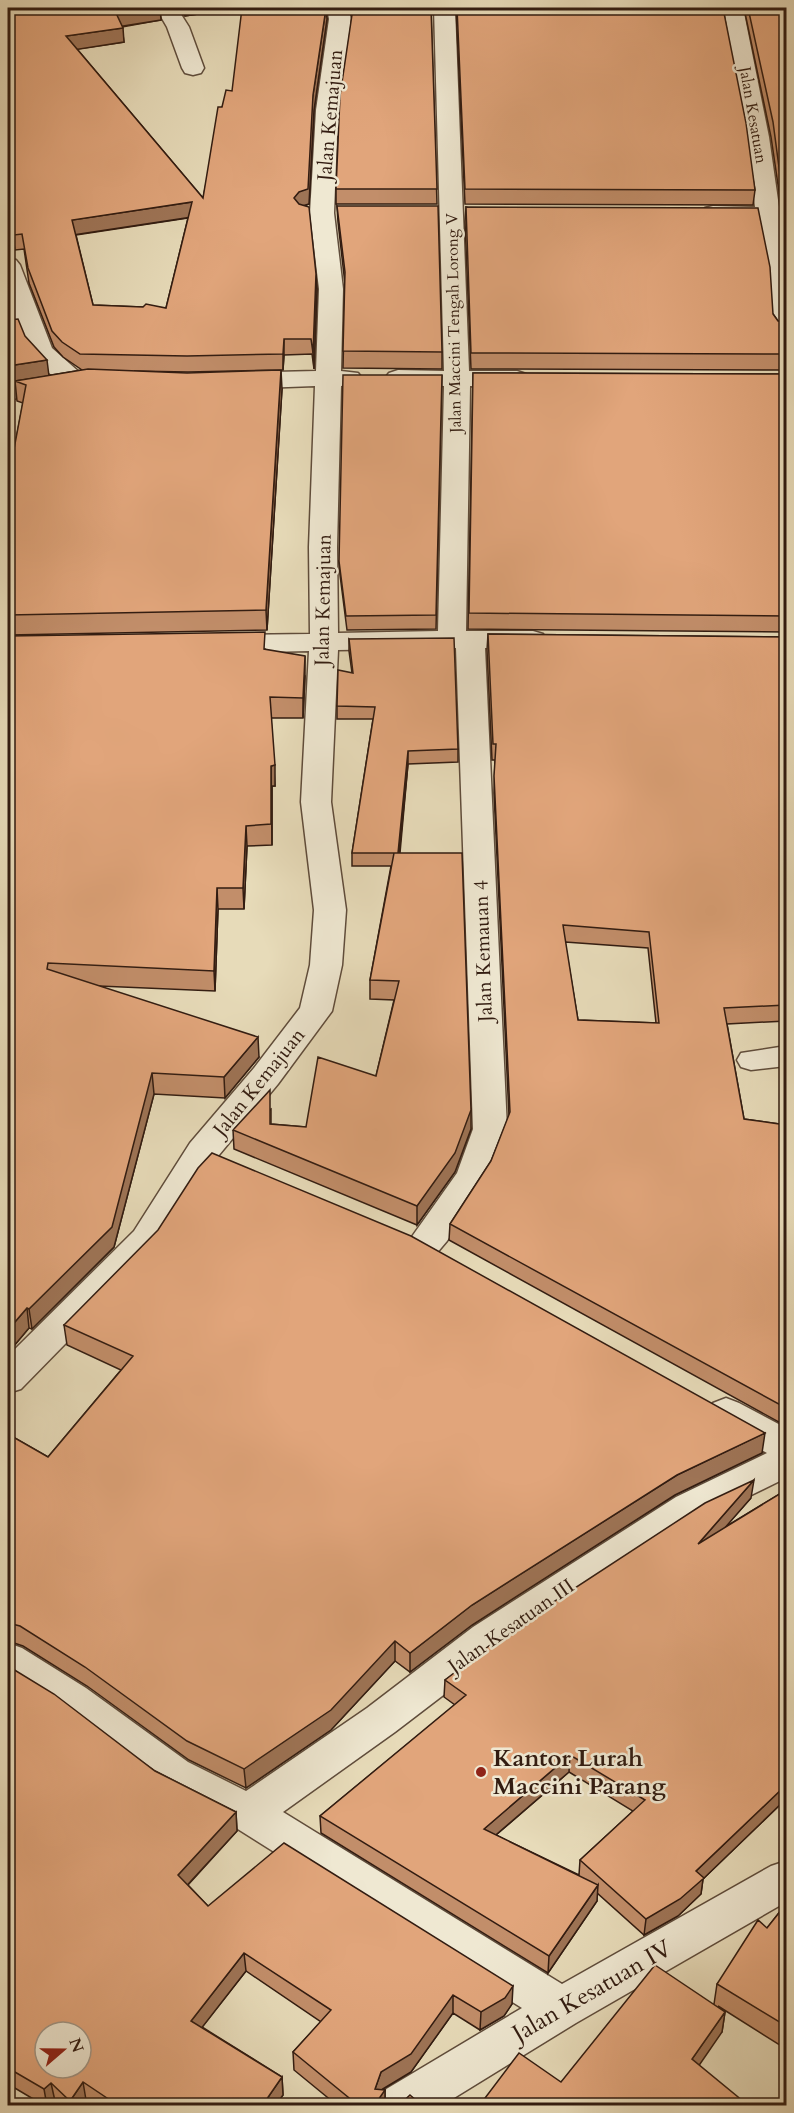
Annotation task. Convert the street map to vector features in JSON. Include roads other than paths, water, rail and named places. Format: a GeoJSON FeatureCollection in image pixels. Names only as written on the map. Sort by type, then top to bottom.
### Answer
{"type":"FeatureCollection","features":[{"type":"Feature","properties":{"kind":"street"},"geometry":{"type":"LineString","coordinates":[[166,8],[178,27],[193,68]]}},
{"type":"Feature","properties":{"kind":"street","name":"Jalan Kemajuan"},"geometry":{"type":"LineString","coordinates":[[8,1379],[146,1240],[202,1152],[266,1076],[316,1011],[326,965],[330,910],[316,801],[324,642],[323,547],[331,289],[326,213],[327,110],[340,19],[338,8]]}},
{"type":"Feature","properties":{"kind":"street","name":"Jalan Maccini Tengah Lorong V"},"geometry":{"type":"LineString","coordinates":[[444,8],[457,379],[461,639]]}},
{"type":"Feature","properties":{"kind":"street","name":"Jalan Kesatuan"},"geometry":{"type":"LineString","coordinates":[[732,8],[758,137],[777,214],[786,329]]}},
{"type":"Feature","properties":{"kind":"street"},"geometry":{"type":"LineString","coordinates":[[686,213],[777,214]]}},
{"type":"Feature","properties":{"kind":"street"},"geometry":{"type":"LineString","coordinates":[[8,265],[40,350],[53,364],[74,379]]}},
{"type":"Feature","properties":{"kind":"street"},"geometry":{"type":"LineString","coordinates":[[211,381],[328,378],[540,379]]}},
{"type":"Feature","properties":{"kind":"street"},"geometry":{"type":"LineString","coordinates":[[8,392],[74,379],[101,379]]}},
{"type":"Feature","properties":{"kind":"street"},"geometry":{"type":"LineString","coordinates":[[197,644],[461,639],[564,640]]}},
{"type":"Feature","properties":{"kind":"street","name":"Jalan Kemauan 4"},"geometry":{"type":"LineString","coordinates":[[424,1245],[454,1207],[482,1155],[490,1129],[461,639]]}},
{"type":"Feature","properties":{"kind":"street"},"geometry":{"type":"LineString","coordinates":[[202,1152],[233,1165]]}},
{"type":"Feature","properties":{"kind":"street"},"geometry":{"type":"LineString","coordinates":[[392,1231],[455,1262]]}},
{"type":"Feature","properties":{"kind":"street"},"geometry":{"type":"LineString","coordinates":[[693,1394],[786,1446]]}},
{"type":"Feature","properties":{"kind":"street","name":"Jalan Kesatuan III"},"geometry":{"type":"LineString","coordinates":[[249,1813],[381,1720],[507,1626],[689,1508],[786,1461]]}},
{"type":"Feature","properties":{"kind":"street"},"geometry":{"type":"LineString","coordinates":[[8,1660],[72,1700],[173,1775],[249,1813],[561,2008]]}},
{"type":"Feature","properties":{"kind":"street","name":"Jalan Kesatuan IV"},"geometry":{"type":"LineString","coordinates":[[399,2106],[561,2008],[786,1880]]}},
{"type":"Feature","properties":{"kind":"lane"},"geometry":{"type":"LineString","coordinates":[[751,1060],[786,1056]]}},
{"type":"Feature","properties":{"kind":"place","name":"Kantor Lurah Maccini Parang"},"geometry":{"type":"Point","coordinates":[481,1772]}}]}
